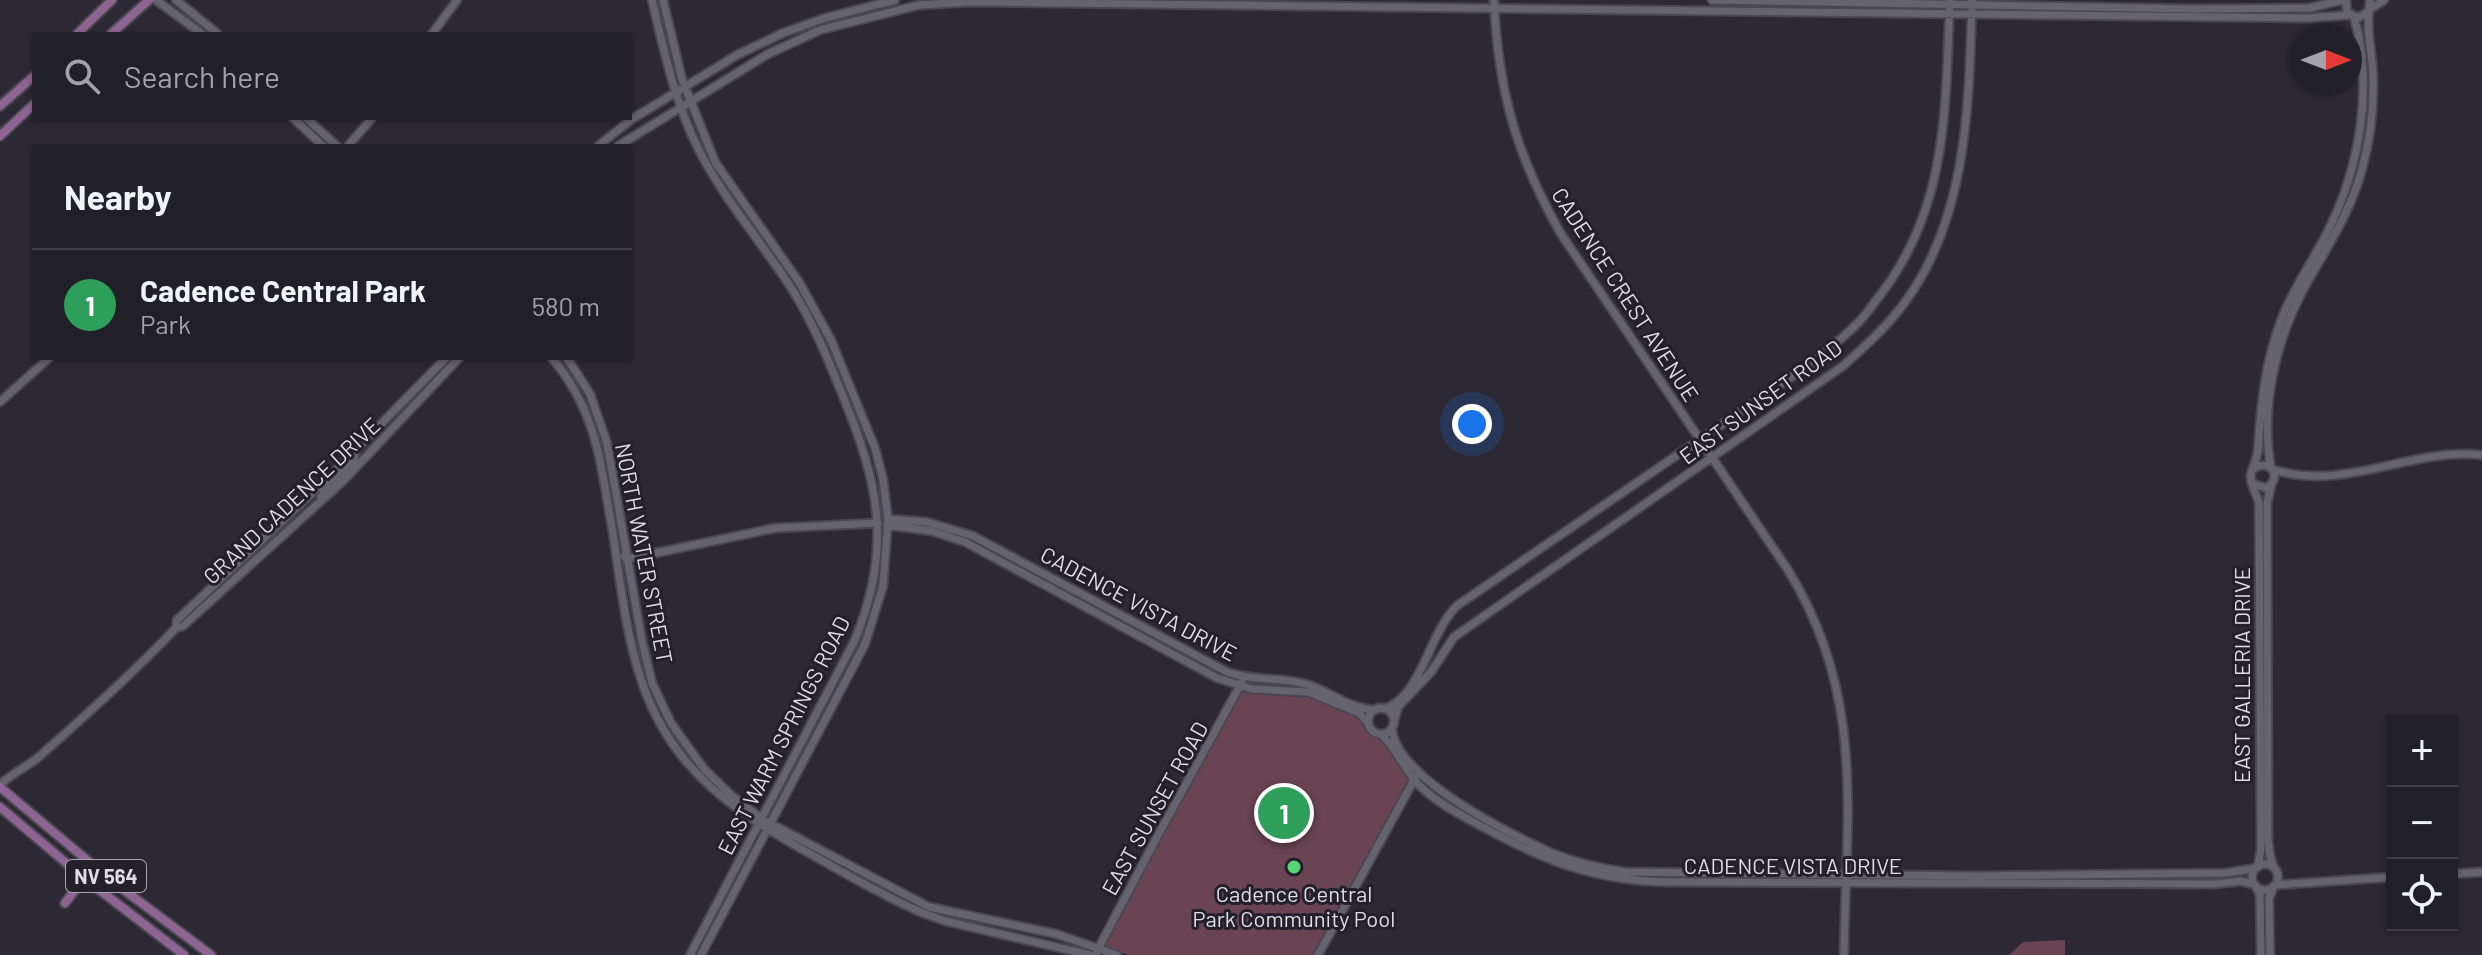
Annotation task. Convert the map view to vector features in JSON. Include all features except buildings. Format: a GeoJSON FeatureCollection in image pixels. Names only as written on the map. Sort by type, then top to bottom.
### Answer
{"type":"FeatureCollection","features":[{"type":"Feature","properties":{"kind":"main road"},"geometry":{"type":"LineString","coordinates":[[79,32],[112,0]]}},
{"type":"Feature","properties":{"kind":"main road"},"geometry":{"type":"LineString","coordinates":[[113,32],[149,0]]}},
{"type":"Feature","properties":{"kind":"main road"},"geometry":{"type":"LineString","coordinates":[[156,0],[199,32]]}},
{"type":"Feature","properties":{"kind":"main road"},"geometry":{"type":"LineString","coordinates":[[176,0],[216,32]]}},
{"type":"Feature","properties":{"kind":"main road"},"geometry":{"type":"LineString","coordinates":[[433,32],[457,0]]}},
{"type":"Feature","properties":{"kind":"main road","name":"EAST WARM SPRINGS ROAD"},"geometry":{"type":"LineString","coordinates":[[652,0],[680,107],[698,147],[718,183],[791,287],[813,325],[861,438],[874,489],[878,523],[875,569],[862,625],[690,955]]}},
{"type":"Feature","properties":{"kind":"main road","name":"EAST WARM SPRINGS ROAD"},"geometry":{"type":"LineString","coordinates":[[663,0],[685,88],[715,162],[799,282],[831,340],[875,448],[883,479],[888,523],[886,571],[880,602],[865,644],[701,955]]}},
{"type":"Feature","properties":{"kind":"main road"},"geometry":{"type":"LineString","coordinates":[[632,119],[737,55],[783,33],[837,14],[895,0]]}},
{"type":"Feature","properties":{"kind":"main road","name":"CADENCE CREST AVENUE"},"geometry":{"type":"LineString","coordinates":[[1494,0],[1498,60],[1517,142],[1540,197],[1561,234],[1800,589],[1831,662],[1841,705],[1847,755],[1844,955]]}},
{"type":"Feature","properties":{"kind":"main road"},"geometry":{"type":"LineString","coordinates":[[1712,0],[1950,6]]}},
{"type":"Feature","properties":{"kind":"main road"},"geometry":{"type":"LineString","coordinates":[[2196,12],[2309,8],[2344,0],[2359,33],[2363,87],[2355,157],[2335,216],[2292,295],[2273,342],[2262,393],[2258,455],[2251,475],[2254,484],[2260,488],[2301,476],[2355,474],[2443,454],[2482,455]]}},
{"type":"Feature","properties":{"kind":"main road"},"geometry":{"type":"LineString","coordinates":[[2271,485],[2275,478],[2267,451],[2267,420],[2281,347],[2303,290],[2344,218],[2365,159],[2373,89],[2372,52],[2367,26],[2370,0]]}},
{"type":"Feature","properties":{"kind":"main road"},"geometry":{"type":"LineString","coordinates":[[621,144],[768,54],[820,30],[919,5],[969,2],[1494,9],[1972,6],[2308,18],[2362,17],[2384,0]]}},
{"type":"Feature","properties":{"kind":"main road","name":"EAST SUNSET ROAD"},"geometry":{"type":"LineString","coordinates":[[1380,709],[1393,705],[1419,675],[1438,628],[1458,605],[1816,360],[1859,322],[1891,280],[1912,244],[1931,196],[1941,150],[1950,6]]}},
{"type":"Feature","properties":{"kind":"main road","name":"EAST SUNSET ROAD"},"geometry":{"type":"LineString","coordinates":[[1393,725],[1402,701],[1431,672],[1454,637],[1843,366],[1901,308],[1940,237],[1959,176],[1965,131],[1972,6]]}},
{"type":"Feature","properties":{"kind":"main road"},"geometry":{"type":"LineString","coordinates":[[0,106],[32,78]]}},
{"type":"Feature","properties":{"kind":"main road"},"geometry":{"type":"LineString","coordinates":[[0,136],[32,106]]}},
{"type":"Feature","properties":{"kind":"main road"},"geometry":{"type":"LineString","coordinates":[[295,120],[321,144]]}},
{"type":"Feature","properties":{"kind":"main road"},"geometry":{"type":"LineString","coordinates":[[308,120],[335,144]]}},
{"type":"Feature","properties":{"kind":"main road"},"geometry":{"type":"LineString","coordinates":[[350,144],[371,120]]}},
{"type":"Feature","properties":{"kind":"main road"},"geometry":{"type":"LineString","coordinates":[[601,144],[631,120]]}},
{"type":"Feature","properties":{"kind":"main road"},"geometry":{"type":"LineString","coordinates":[[357,144],[362,132]]}},
{"type":"Feature","properties":{"kind":"main road"},"geometry":{"type":"LineString","coordinates":[[0,402],[47,360]]}},
{"type":"Feature","properties":{"kind":"main road","name":"GRAND CADENCE DRIVE"},"geometry":{"type":"LineString","coordinates":[[176,628],[177,620],[269,535],[444,360]]}},
{"type":"Feature","properties":{"kind":"main road","name":"GRAND CADENCE DRIVE"},"geometry":{"type":"LineString","coordinates":[[0,786],[69,730],[176,628],[183,626],[319,503],[365,459],[457,360]]}},
{"type":"Feature","properties":{"kind":"main road","name":"NORTH WATER STREET"},"geometry":{"type":"LineString","coordinates":[[553,360],[578,395],[598,445],[637,665],[657,717],[690,769],[726,802],[919,912],[1095,953],[1117,955]]}},
{"type":"Feature","properties":{"kind":"main road","name":"NORTH WATER STREET"},"geometry":{"type":"LineString","coordinates":[[568,360],[590,394],[607,443],[644,656],[664,711],[704,769],[760,822]]}},
{"type":"Feature","properties":{"kind":"main road"},"geometry":{"type":"LineString","coordinates":[[578,395],[590,405],[607,443]]}},
{"type":"Feature","properties":{"kind":"main road"},"geometry":{"type":"LineString","coordinates":[[319,503],[325,490],[355,458],[355,450]]}},
{"type":"Feature","properties":{"kind":"main road"},"geometry":{"type":"LineString","coordinates":[[2254,469],[2262,465],[2301,476]]}},
{"type":"Feature","properties":{"kind":"main road","name":"EAST GALLERIA DRIVE"},"geometry":{"type":"LineString","coordinates":[[2254,484],[2259,503],[2261,849],[2257,867]]}},
{"type":"Feature","properties":{"kind":"main road","name":"EAST GALLERIA DRIVE"},"geometry":{"type":"LineString","coordinates":[[2271,485],[2267,503],[2268,847],[2275,869]]}},
{"type":"Feature","properties":{"kind":"main road"},"geometry":{"type":"LineString","coordinates":[[874,489],[888,523]]}},
{"type":"Feature","properties":{"kind":"main road"},"geometry":{"type":"LineString","coordinates":[[611,522],[620,549],[627,559],[775,528],[878,523],[883,531],[886,571]]}},
{"type":"Feature","properties":{"kind":"main road","name":"CADENCE VISTA DRIVE"},"geometry":{"type":"LineString","coordinates":[[888,523],[927,522],[973,536],[1217,668],[1244,678],[1304,684],[1359,708],[1380,709]]}},
{"type":"Feature","properties":{"kind":"main road","name":"CADENCE VISTA DRIVE"},"geometry":{"type":"LineString","coordinates":[[888,523],[924,529],[965,542],[1204,672],[1241,687],[1308,692],[1359,713],[1368,723]]}},
{"type":"Feature","properties":{"kind":"main road","name":"EAST SUNSET ROAD"},"geometry":{"type":"LineString","coordinates":[[1095,953],[1244,678]]}},
{"type":"Feature","properties":{"kind":"main road"},"geometry":{"type":"LineString","coordinates":[[1380,709],[1391,713],[1393,725],[1380,734],[1372,731],[1368,723],[1369,715],[1380,709]]}},
{"type":"Feature","properties":{"kind":"main road","name":"CADENCE VISTA DRIVE"},"geometry":{"type":"LineString","coordinates":[[1393,725],[1398,746],[1415,777]]}},
{"type":"Feature","properties":{"kind":"main road","name":"CADENCE VISTA DRIVE"},"geometry":{"type":"LineString","coordinates":[[1380,734],[1442,804],[1536,855],[1581,872],[1638,882],[1914,875],[2226,873],[2257,867]]}},
{"type":"Feature","properties":{"kind":"main road"},"geometry":{"type":"LineString","coordinates":[[1318,955],[1415,777]]}},
{"type":"Feature","properties":{"kind":"main road","name":"NV 564"},"geometry":{"type":"LineString","coordinates":[[0,786],[112,881],[211,955]]}},
{"type":"Feature","properties":{"kind":"main road","name":"NV 564"},"geometry":{"type":"LineString","coordinates":[[0,807],[84,878],[184,955]]}},
{"type":"Feature","properties":{"kind":"main road"},"geometry":{"type":"LineString","coordinates":[[2261,955],[2260,895],[2252,878],[2257,867],[2268,864],[2288,877],[2304,881]]}},
{"type":"Feature","properties":{"kind":"main road"},"geometry":{"type":"LineString","coordinates":[[2270,955],[2269,898],[2278,877],[2275,869]]}},
{"type":"Feature","properties":{"kind":"main road"},"geometry":{"type":"LineString","coordinates":[[2458,874],[2482,872]]}},
{"type":"Feature","properties":{"kind":"main road"},"geometry":{"type":"LineString","coordinates":[[1910,884],[1914,875]]}},
{"type":"Feature","properties":{"kind":"main road"},"geometry":{"type":"LineString","coordinates":[[1978,876],[1987,884],[1995,879],[2015,876]]}},
{"type":"Feature","properties":{"kind":"main road"},"geometry":{"type":"LineString","coordinates":[[2255,886],[2266,890],[2304,881],[2386,877]]}},
{"type":"Feature","properties":{"kind":"main road"},"geometry":{"type":"LineString","coordinates":[[65,903],[84,878]]}},
{"type":"Feature","properties":{"kind":"main road","name":"CADENCE VISTA DRIVE"},"geometry":{"type":"LineString","coordinates":[[1845,879],[1910,884],[2215,884],[2241,881],[2255,886]]}},
{"type":"Feature","properties":{"kind":"shaded area"},"geometry":{"type":"Polygon","coordinates":[[[1242,689],[1306,695],[1362,717],[1372,732],[1387,742],[1412,780],[1315,955],[1129,955],[1102,947],[1242,689]]]}},
{"type":"Feature","properties":{"kind":"shaded area"},"geometry":{"type":"Polygon","coordinates":[[[2065,940],[2065,955],[2009,955],[2023,942],[2065,940]]]}},
{"type":"Feature","properties":{"kind":"place","name":"Cadence Central Park"},"geometry":{"type":"Point","coordinates":[1284,813]}},
{"type":"Feature","properties":{"kind":"place","name":"Cadence Central Park Community Pool"},"geometry":{"type":"Point","coordinates":[1294,867]}}]}
